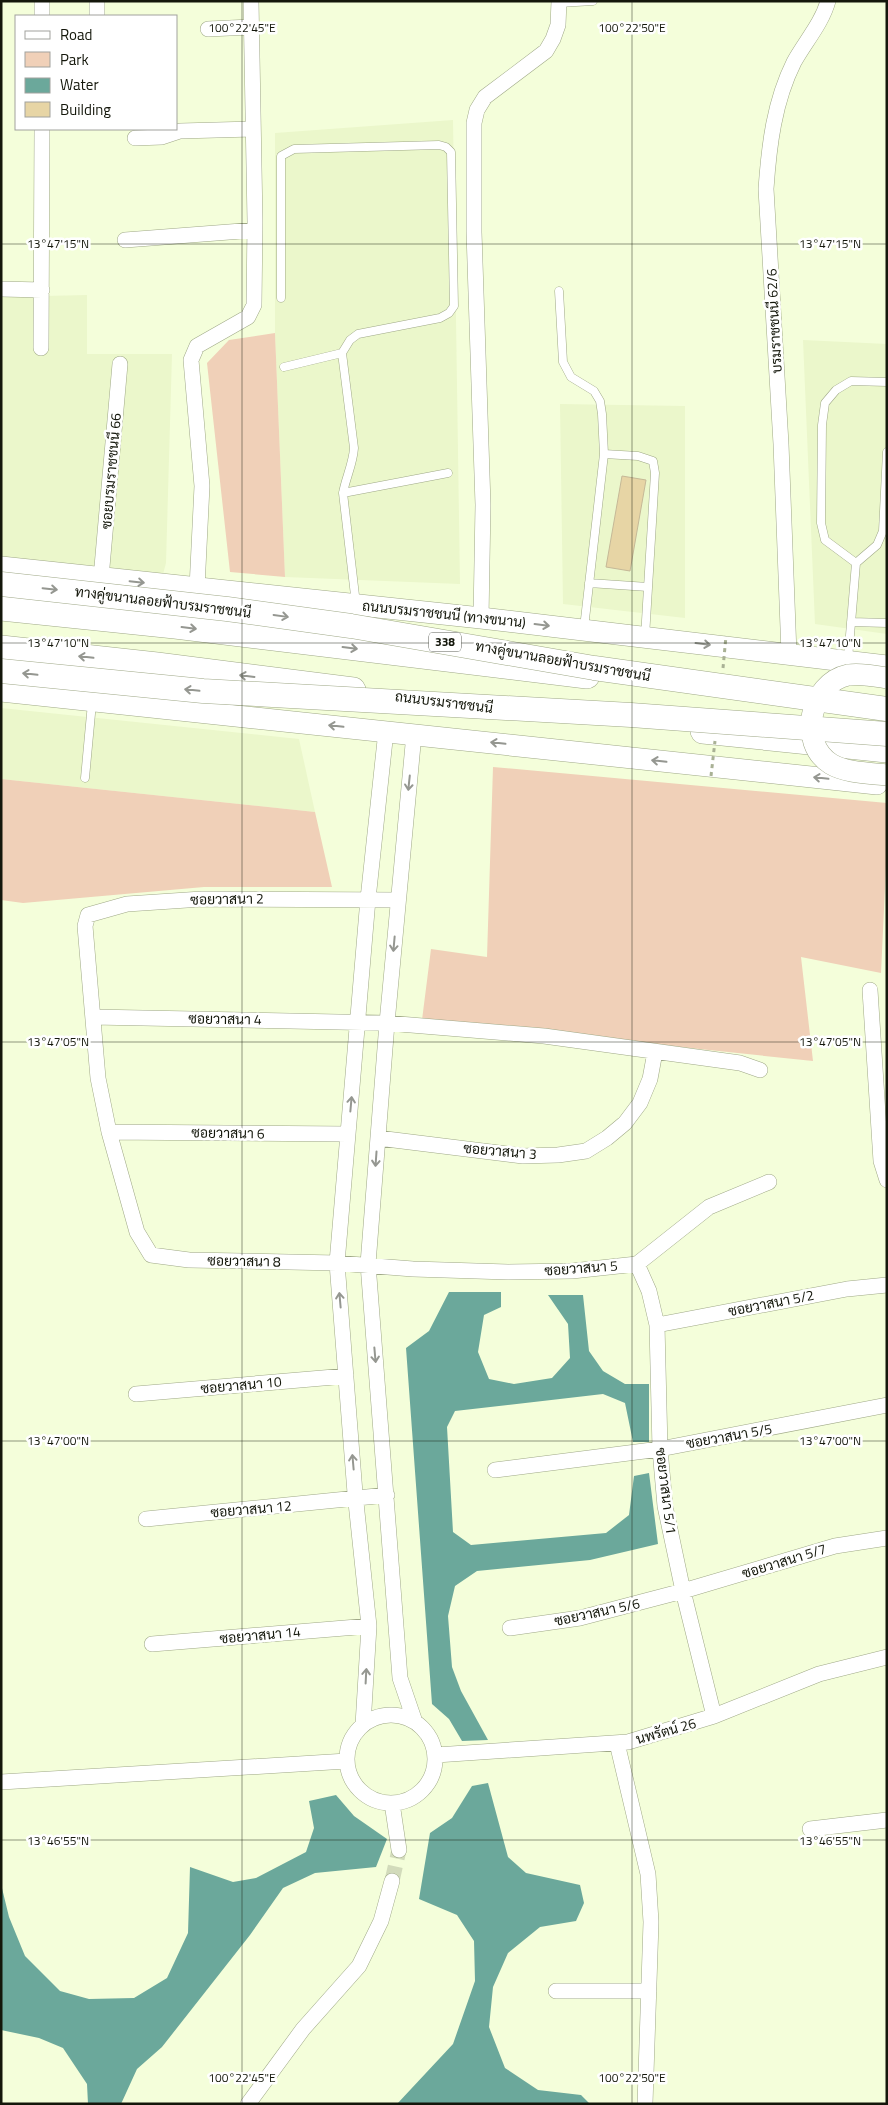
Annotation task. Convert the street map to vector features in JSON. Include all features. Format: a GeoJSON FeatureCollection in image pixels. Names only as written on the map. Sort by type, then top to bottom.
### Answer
{"type":"FeatureCollection","features":[{"type":"Feature","properties":{"kind":"highway","name":"338"},"geometry":{"type":"LineString","coordinates":[[1,608],[185,628],[559,674],[887,704]]}},
{"type":"Feature","properties":{"kind":"highway","name":"ถนนบรมราชชนนี"},"geometry":{"type":"LineString","coordinates":[[1,648],[157,665],[566,717],[887,750]]}},
{"type":"Feature","properties":{"kind":"main road","name":"ถนนบรมราชชนนี (ทางขนาน)"},"geometry":{"type":"LineString","coordinates":[[1,567],[356,604],[887,666]]}},
{"type":"Feature","properties":{"kind":"main road","name":"ทางคู่ขนานลอยฟ้าบรมราชชนนี"},"geometry":{"type":"LineString","coordinates":[[1,584],[207,607],[351,626],[594,668],[887,709]]}},
{"type":"Feature","properties":{"kind":"main road"},"geometry":{"type":"LineString","coordinates":[[1,670],[202,691],[631,715],[887,734]]}},
{"type":"Feature","properties":{"kind":"main road"},"geometry":{"type":"LineString","coordinates":[[887,678],[848,676],[834,682],[821,694],[814,707],[811,725],[812,738],[820,754],[831,764],[846,770],[887,775]]}},
{"type":"Feature","properties":{"kind":"main road"},"geometry":{"type":"LineString","coordinates":[[1,691],[887,785]]}},
{"type":"Feature","properties":{"kind":"street"},"geometry":{"type":"LineString","coordinates":[[42,1],[42,15]]}},
{"type":"Feature","properties":{"kind":"street"},"geometry":{"type":"LineString","coordinates":[[97,1],[97,15]]}},
{"type":"Feature","properties":{"kind":"street"},"geometry":{"type":"LineString","coordinates":[[198,588],[202,486],[191,360],[198,346],[248,317],[254,305],[251,1]]}},
{"type":"Feature","properties":{"kind":"street","name":"บรมราชชนนี 62/6"},"geometry":{"type":"LineString","coordinates":[[789,654],[781,444],[766,190],[769,153],[778,103],[794,63],[828,1]]}},
{"type":"Feature","properties":{"kind":"street"},"geometry":{"type":"LineString","coordinates":[[481,618],[483,505],[474,232],[474,123],[477,110],[485,97],[546,51],[553,40],[558,25],[559,2]]}},
{"type":"Feature","properties":{"kind":"street"},"geometry":{"type":"LineString","coordinates":[[208,29],[251,27]]}},
{"type":"Feature","properties":{"kind":"street"},"geometry":{"type":"LineString","coordinates":[[135,138],[162,137],[180,131],[253,129]]}},
{"type":"Feature","properties":{"kind":"street"},"geometry":{"type":"LineString","coordinates":[[41,348],[42,130]]}},
{"type":"Feature","properties":{"kind":"street"},"geometry":{"type":"LineString","coordinates":[[125,240],[254,230]]}},
{"type":"Feature","properties":{"kind":"street"},"geometry":{"type":"LineString","coordinates":[[1,289],[42,290]]}},
{"type":"Feature","properties":{"kind":"street","name":"ซอยบรมราชชนนี 66"},"geometry":{"type":"LineString","coordinates":[[101,578],[120,364]]}},
{"type":"Feature","properties":{"kind":"street"},"geometry":{"type":"LineString","coordinates":[[363,1725],[369,1626],[356,1499],[337,1263],[368,899],[386,731]]}},
{"type":"Feature","properties":{"kind":"street"},"geometry":{"type":"LineString","coordinates":[[414,734],[386,1023],[368,1264],[400,1678],[415,1722]]}},
{"type":"Feature","properties":{"kind":"street","name":"ซอยวาสนา 2"},"geometry":{"type":"LineString","coordinates":[[93,1017],[85,926],[88,915],[127,904],[202,898],[398,900]]}},
{"type":"Feature","properties":{"kind":"street"},"geometry":{"type":"LineString","coordinates":[[870,990],[880,1044],[882,1161],[887,1180]]}},
{"type":"Feature","properties":{"kind":"street"},"geometry":{"type":"LineString","coordinates":[[93,1017],[98,1078],[109,1132]]}},
{"type":"Feature","properties":{"kind":"street","name":"ซอยวาสนา 4"},"geometry":{"type":"LineString","coordinates":[[93,1017],[386,1023],[544,1036],[740,1063],[760,1070]]}},
{"type":"Feature","properties":{"kind":"street","name":"ซอยวาสนา 3"},"geometry":{"type":"LineString","coordinates":[[378,1138],[523,1156],[558,1155],[586,1150],[607,1138],[625,1123],[640,1103],[650,1079],[655,1052]]}},
{"type":"Feature","properties":{"kind":"street","name":"ซอยวาสนา 6"},"geometry":{"type":"LineString","coordinates":[[109,1132],[348,1134]]}},
{"type":"Feature","properties":{"kind":"street","name":"ซอยวาสนา 8"},"geometry":{"type":"LineString","coordinates":[[109,1132],[137,1232],[151,1255],[189,1260],[368,1264]]}},
{"type":"Feature","properties":{"kind":"street","name":"ซอยวาสนา 5"},"geometry":{"type":"LineString","coordinates":[[368,1264],[413,1269],[526,1272],[572,1271],[637,1264],[709,1207],[769,1182]]}},
{"type":"Feature","properties":{"kind":"street","name":"ซอยวาสนา 5/1"},"geometry":{"type":"LineString","coordinates":[[637,1264],[649,1291],[657,1325],[660,1449],[665,1506],[683,1591],[714,1716]]}},
{"type":"Feature","properties":{"kind":"street","name":"ซอยวาสนา 5/2"},"geometry":{"type":"LineString","coordinates":[[657,1325],[847,1289],[887,1285]]}},
{"type":"Feature","properties":{"kind":"street","name":"ซอยวาสนา 10"},"geometry":{"type":"LineString","coordinates":[[136,1394],[346,1376]]}},
{"type":"Feature","properties":{"kind":"street","name":"ซอยวาสนา 5/5"},"geometry":{"type":"LineString","coordinates":[[495,1470],[660,1449],[887,1405]]}},
{"type":"Feature","properties":{"kind":"street","name":"ซอยวาสนา 12"},"geometry":{"type":"LineString","coordinates":[[146,1519],[387,1496]]}},
{"type":"Feature","properties":{"kind":"street","name":"ซอยวาสนา 5/7"},"geometry":{"type":"LineString","coordinates":[[683,1591],[834,1546],[887,1538]]}},
{"type":"Feature","properties":{"kind":"street","name":"ซอยวาสนา 5/6"},"geometry":{"type":"LineString","coordinates":[[510,1628],[580,1618],[683,1591]]}},
{"type":"Feature","properties":{"kind":"street","name":"ซอยวาสนา 14"},"geometry":{"type":"LineString","coordinates":[[152,1644],[369,1626]]}},
{"type":"Feature","properties":{"kind":"street","name":"นพรัตน์ 26"},"geometry":{"type":"LineString","coordinates":[[436,1755],[628,1742],[714,1716],[819,1674],[887,1657]]}},
{"type":"Feature","properties":{"kind":"street"},"geometry":{"type":"LineString","coordinates":[[389,1715],[402,1716],[415,1722],[425,1730],[432,1742],[436,1755],[435,1768],[430,1781],[422,1792],[410,1799],[383,1803],[369,1797],[358,1788],[350,1775],[347,1761],[351,1741],[363,1725],[376,1718],[389,1715]]}},
{"type":"Feature","properties":{"kind":"street"},"geometry":{"type":"LineString","coordinates":[[617,1743],[648,1874],[651,1922],[645,2104]]}},
{"type":"Feature","properties":{"kind":"street"},"geometry":{"type":"LineString","coordinates":[[1,1782],[347,1761]]}},
{"type":"Feature","properties":{"kind":"street"},"geometry":{"type":"LineString","coordinates":[[392,1803],[399,1850]]}},
{"type":"Feature","properties":{"kind":"street"},"geometry":{"type":"LineString","coordinates":[[810,1829],[887,1820]]}},
{"type":"Feature","properties":{"kind":"street"},"geometry":{"type":"LineString","coordinates":[[248,2104],[303,2029],[359,1966],[381,1921],[392,1881]]}},
{"type":"Feature","properties":{"kind":"street"},"geometry":{"type":"LineString","coordinates":[[556,1991],[649,1991]]}},
{"type":"Feature","properties":{"kind":"lane"},"geometry":{"type":"LineString","coordinates":[[559,2],[593,1]]}},
{"type":"Feature","properties":{"kind":"lane"},"geometry":{"type":"LineString","coordinates":[[281,298],[281,156],[294,149],[439,145],[446,147],[451,152],[454,306],[450,313],[440,318],[358,334],[350,340],[342,353],[354,448],[353,460],[343,493],[356,604]]}},
{"type":"Feature","properties":{"kind":"lane"},"geometry":{"type":"LineString","coordinates":[[559,291],[563,362],[571,377],[594,391],[600,401],[604,454],[584,630]]}},
{"type":"Feature","properties":{"kind":"lane"},"geometry":{"type":"LineString","coordinates":[[284,367],[342,353]]}},
{"type":"Feature","properties":{"kind":"lane"},"geometry":{"type":"LineString","coordinates":[[856,563],[825,540],[821,524],[822,426],[825,403],[836,390],[851,382],[887,382]]}},
{"type":"Feature","properties":{"kind":"lane"},"geometry":{"type":"LineString","coordinates":[[848,661],[856,563],[877,545],[883,531],[887,452]]}},
{"type":"Feature","properties":{"kind":"lane"},"geometry":{"type":"LineString","coordinates":[[604,454],[638,456],[652,461],[655,473],[645,637]]}},
{"type":"Feature","properties":{"kind":"lane"},"geometry":{"type":"LineString","coordinates":[[343,493],[448,473]]}},
{"type":"Feature","properties":{"kind":"lane"},"geometry":{"type":"LineString","coordinates":[[589,583],[648,587]]}},
{"type":"Feature","properties":{"kind":"lane"},"geometry":{"type":"LineString","coordinates":[[851,622],[887,623]]}},
{"type":"Feature","properties":{"kind":"lane"},"geometry":{"type":"LineString","coordinates":[[84,778],[92,701]]}},
{"type":"Feature","properties":{"kind":"shaded area"},"geometry":{"type":"Polygon","coordinates":[[[453,120],[460,584],[285,577],[275,333],[275,133],[453,120]]]}},
{"type":"Feature","properties":{"kind":"shaded area"},"geometry":{"type":"Polygon","coordinates":[[[87,295],[87,354],[172,354],[166,563],[162,578],[1,560],[1,297],[87,295]]]}},
{"type":"Feature","properties":{"kind":"shaded area"},"geometry":{"type":"Polygon","coordinates":[[[803,340],[887,344],[887,634],[815,624],[803,340]]]}},
{"type":"Feature","properties":{"kind":"shaded area"},"geometry":{"type":"Polygon","coordinates":[[[560,404],[685,406],[685,618],[563,604],[560,404]]]}},
{"type":"Feature","properties":{"kind":"shaded area"},"geometry":{"type":"Polygon","coordinates":[[[1,708],[299,739],[315,812],[1,779],[1,708]]]}},
{"type":"Feature","properties":{"kind":"green space"},"geometry":{"type":"Polygon","coordinates":[[[275,333],[285,577],[230,572],[207,363],[229,340],[275,333]]]}},
{"type":"Feature","properties":{"kind":"green space"},"geometry":{"type":"Polygon","coordinates":[[[493,767],[887,803],[881,973],[801,957],[813,1061],[422,1020],[431,949],[487,957],[493,767]]]}},
{"type":"Feature","properties":{"kind":"green space"},"geometry":{"type":"Polygon","coordinates":[[[1,779],[315,812],[332,887],[204,887],[23,903],[1,900],[1,779]]]}},
{"type":"Feature","properties":{"kind":"water"},"geometry":{"type":"Polygon","coordinates":[[[449,1292],[501,1292],[501,1307],[484,1315],[478,1352],[489,1379],[514,1384],[552,1378],[570,1358],[568,1324],[548,1295],[583,1295],[589,1351],[603,1371],[625,1384],[649,1384],[649,1442],[633,1442],[625,1403],[603,1394],[455,1411],[447,1427],[453,1532],[471,1545],[606,1533],[629,1515],[634,1476],[649,1473],[658,1544],[590,1560],[477,1571],[455,1586],[448,1616],[452,1667],[461,1691],[488,1740],[462,1741],[449,1719],[432,1704],[406,1348],[429,1331],[449,1292]]]}},
{"type":"Feature","properties":{"kind":"water"},"geometry":{"type":"Polygon","coordinates":[[[488,1783],[508,1857],[526,1873],[580,1885],[584,1903],[576,1921],[540,1927],[508,1953],[493,1987],[489,2027],[505,2068],[538,2090],[581,2095],[590,2104],[397,2104],[453,2044],[475,1981],[474,1941],[457,1915],[419,1899],[430,1833],[452,1818],[472,1786],[488,1783]]]}},
{"type":"Feature","properties":{"kind":"water"},"geometry":{"type":"Polygon","coordinates":[[[336,1795],[354,1816],[387,1839],[376,1867],[315,1873],[283,1888],[250,1935],[162,2047],[137,2069],[121,2104],[88,2104],[87,2084],[63,2048],[39,2038],[1,2030],[1,1884],[9,1917],[25,1956],[60,1991],[89,1999],[134,1998],[167,1978],[188,1933],[190,1867],[233,1882],[256,1878],[306,1852],[314,1828],[309,1801],[336,1795]]]}},
{"type":"Feature","properties":{"kind":"building"},"geometry":{"type":"Polygon","coordinates":[[[622,476],[646,480],[630,571],[606,567],[622,476]]]}},
{"type":"Feature","properties":{"kind":"tunnel"},"geometry":{"type":"LineString","coordinates":[[392,1881],[399,1850]]}}]}
